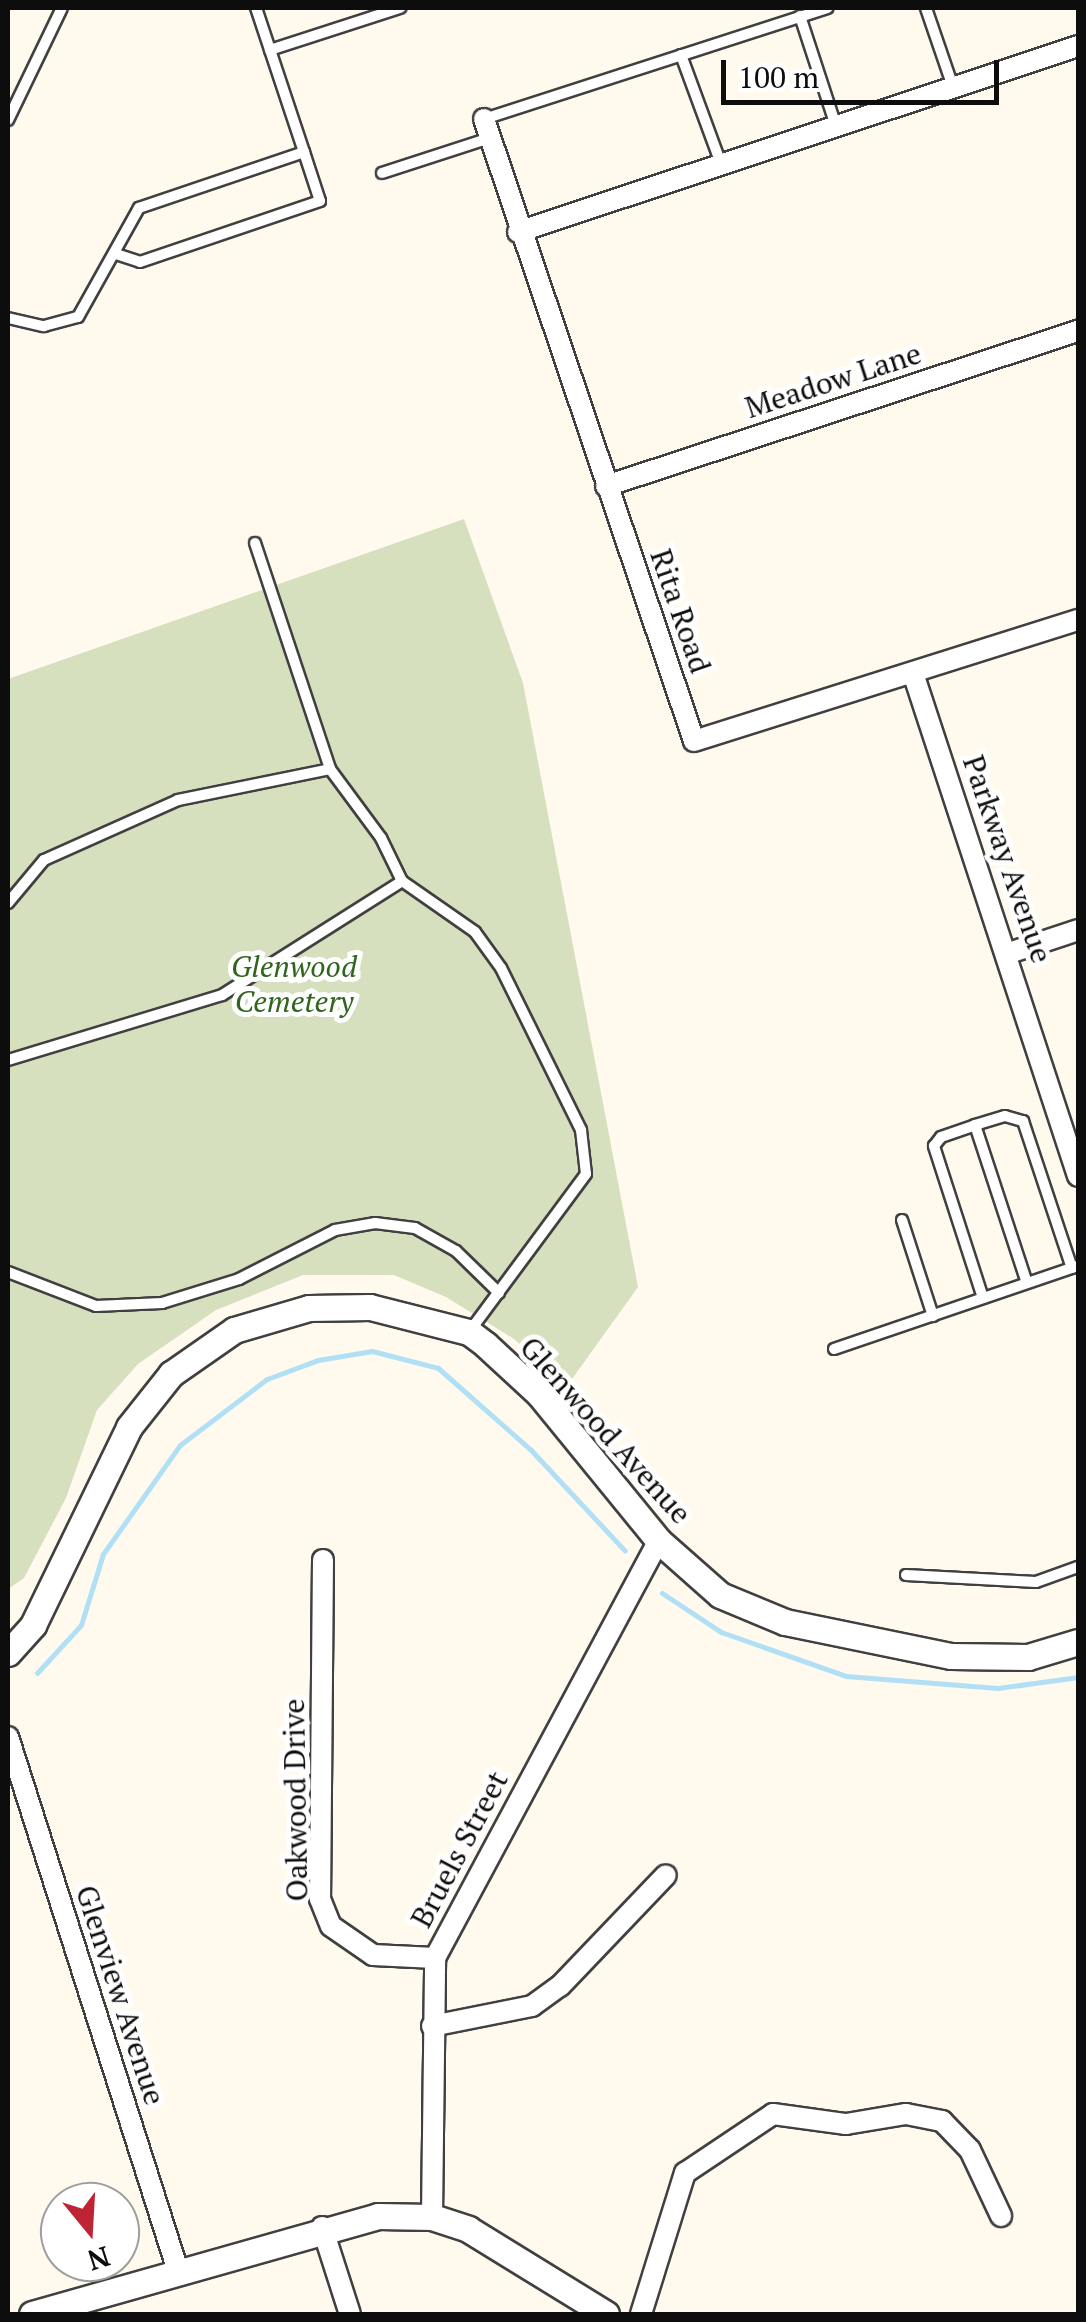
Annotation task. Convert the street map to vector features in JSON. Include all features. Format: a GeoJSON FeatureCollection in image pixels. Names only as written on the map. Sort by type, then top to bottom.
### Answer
{"type":"FeatureCollection","features":[{"type":"Feature","properties":{"kind":"street"},"geometry":{"type":"LineString","coordinates":[[518,232],[1078,46]]}},
{"type":"Feature","properties":{"kind":"street","name":"Rita Road"},"geometry":{"type":"LineString","coordinates":[[487,128],[518,232],[694,741],[914,676],[1078,620]]}},
{"type":"Feature","properties":{"kind":"street","name":"Meadow Lane"},"geometry":{"type":"LineString","coordinates":[[606,486],[1078,331]]}},
{"type":"Feature","properties":{"kind":"street","name":"Parkway Avenue"},"geometry":{"type":"LineString","coordinates":[[914,676],[1073,1135],[1078,1176]]}},
{"type":"Feature","properties":{"kind":"street"},"geometry":{"type":"LineString","coordinates":[[1009,953],[1078,930]]}},
{"type":"Feature","properties":{"kind":"street","name":"Glenwood Avenue"},"geometry":{"type":"LineString","coordinates":[[8,1653],[33,1625],[128,1426],[186,1362],[234,1330],[309,1308],[370,1307],[469,1332],[539,1394],[659,1541],[720,1594],[785,1622],[991,1660],[1078,1642]]}},
{"type":"Feature","properties":{"kind":"street","name":"Bruels Street"},"geometry":{"type":"LineString","coordinates":[[432,2217],[435,1958],[659,1541]]}},
{"type":"Feature","properties":{"kind":"street","name":"Oakwood Drive"},"geometry":{"type":"LineString","coordinates":[[323,1560],[320,1899],[331,1926],[372,1955],[435,1958]]}},
{"type":"Feature","properties":{"kind":"street","name":"Glenview Avenue"},"geometry":{"type":"LineString","coordinates":[[8,1738],[178,2271]]}},
{"type":"Feature","properties":{"kind":"street"},"geometry":{"type":"LineString","coordinates":[[432,2026],[532,2006],[560,1986],[666,1875]]}},
{"type":"Feature","properties":{"kind":"street"},"geometry":{"type":"LineString","coordinates":[[641,2314],[674,2190],[686,2173],[773,2114],[846,2124],[906,2114],[942,2121],[970,2150],[1001,2216]]}},
{"type":"Feature","properties":{"kind":"street"},"geometry":{"type":"LineString","coordinates":[[32,2314],[322,2227],[378,2216],[432,2217],[503,2245],[606,2314]]}},
{"type":"Feature","properties":{"kind":"street"},"geometry":{"type":"LineString","coordinates":[[322,2227],[350,2314]]}},
{"type":"Feature","properties":{"kind":"lane"},"geometry":{"type":"LineString","coordinates":[[8,120],[62,8]]}},
{"type":"Feature","properties":{"kind":"lane"},"geometry":{"type":"LineString","coordinates":[[116,254],[140,262],[320,201],[256,8]]}},
{"type":"Feature","properties":{"kind":"lane"},"geometry":{"type":"LineString","coordinates":[[270,50],[400,8]]}},
{"type":"Feature","properties":{"kind":"lane"},"geometry":{"type":"LineString","coordinates":[[382,173],[487,128],[681,55],[827,8]]}},
{"type":"Feature","properties":{"kind":"lane"},"geometry":{"type":"LineString","coordinates":[[926,8],[953,88]]}},
{"type":"Feature","properties":{"kind":"lane"},"geometry":{"type":"LineString","coordinates":[[800,16],[836,127]]}},
{"type":"Feature","properties":{"kind":"lane"},"geometry":{"type":"LineString","coordinates":[[681,55],[721,165]]}},
{"type":"Feature","properties":{"kind":"lane"},"geometry":{"type":"LineString","coordinates":[[8,318],[44,326],[78,317],[139,208],[304,152]]}},
{"type":"Feature","properties":{"kind":"lane"},"geometry":{"type":"LineString","coordinates":[[255,543],[330,769],[381,838],[402,881],[474,932],[501,968],[580,1130],[586,1174],[469,1332]]}},
{"type":"Feature","properties":{"kind":"lane"},"geometry":{"type":"LineString","coordinates":[[8,902],[44,860],[178,800],[330,769]]}},
{"type":"Feature","properties":{"kind":"lane"},"geometry":{"type":"LineString","coordinates":[[8,1060],[222,995],[402,881]]}},
{"type":"Feature","properties":{"kind":"lane"},"geometry":{"type":"LineString","coordinates":[[834,1350],[1075,1267],[1023,1121],[1004,1116],[940,1137],[934,1146],[982,1298]]}},
{"type":"Feature","properties":{"kind":"lane"},"geometry":{"type":"LineString","coordinates":[[975,1125],[1027,1283]]}},
{"type":"Feature","properties":{"kind":"lane"},"geometry":{"type":"LineString","coordinates":[[902,1220],[932,1316]]}},
{"type":"Feature","properties":{"kind":"lane"},"geometry":{"type":"LineString","coordinates":[[8,1272],[96,1306],[162,1303],[239,1279],[335,1230],[374,1222],[415,1228],[456,1251],[498,1293]]}},
{"type":"Feature","properties":{"kind":"lane"},"geometry":{"type":"LineString","coordinates":[[906,1575],[1021,1583],[1078,1567]]}},
{"type":"Feature","properties":{"kind":"green space","name":"Glenwood Cemetery"},"geometry":{"type":"Polygon","coordinates":[[[464,519],[523,683],[638,1287],[567,1386],[514,1339],[446,1297],[394,1275],[303,1275],[216,1310],[138,1364],[97,1410],[66,1498],[24,1578],[8,1589],[8,679],[464,519]]]}},
{"type":"Feature","properties":{"kind":"waterway"},"geometry":{"type":"LineString","coordinates":[[37,1673],[81,1625],[103,1554],[180,1445],[267,1379],[318,1360],[372,1351],[438,1368],[530,1449],[625,1551]]}},
{"type":"Feature","properties":{"kind":"waterway"},"geometry":{"type":"LineString","coordinates":[[662,1593],[721,1632],[846,1676],[998,1688],[1078,1677]]}}]}
